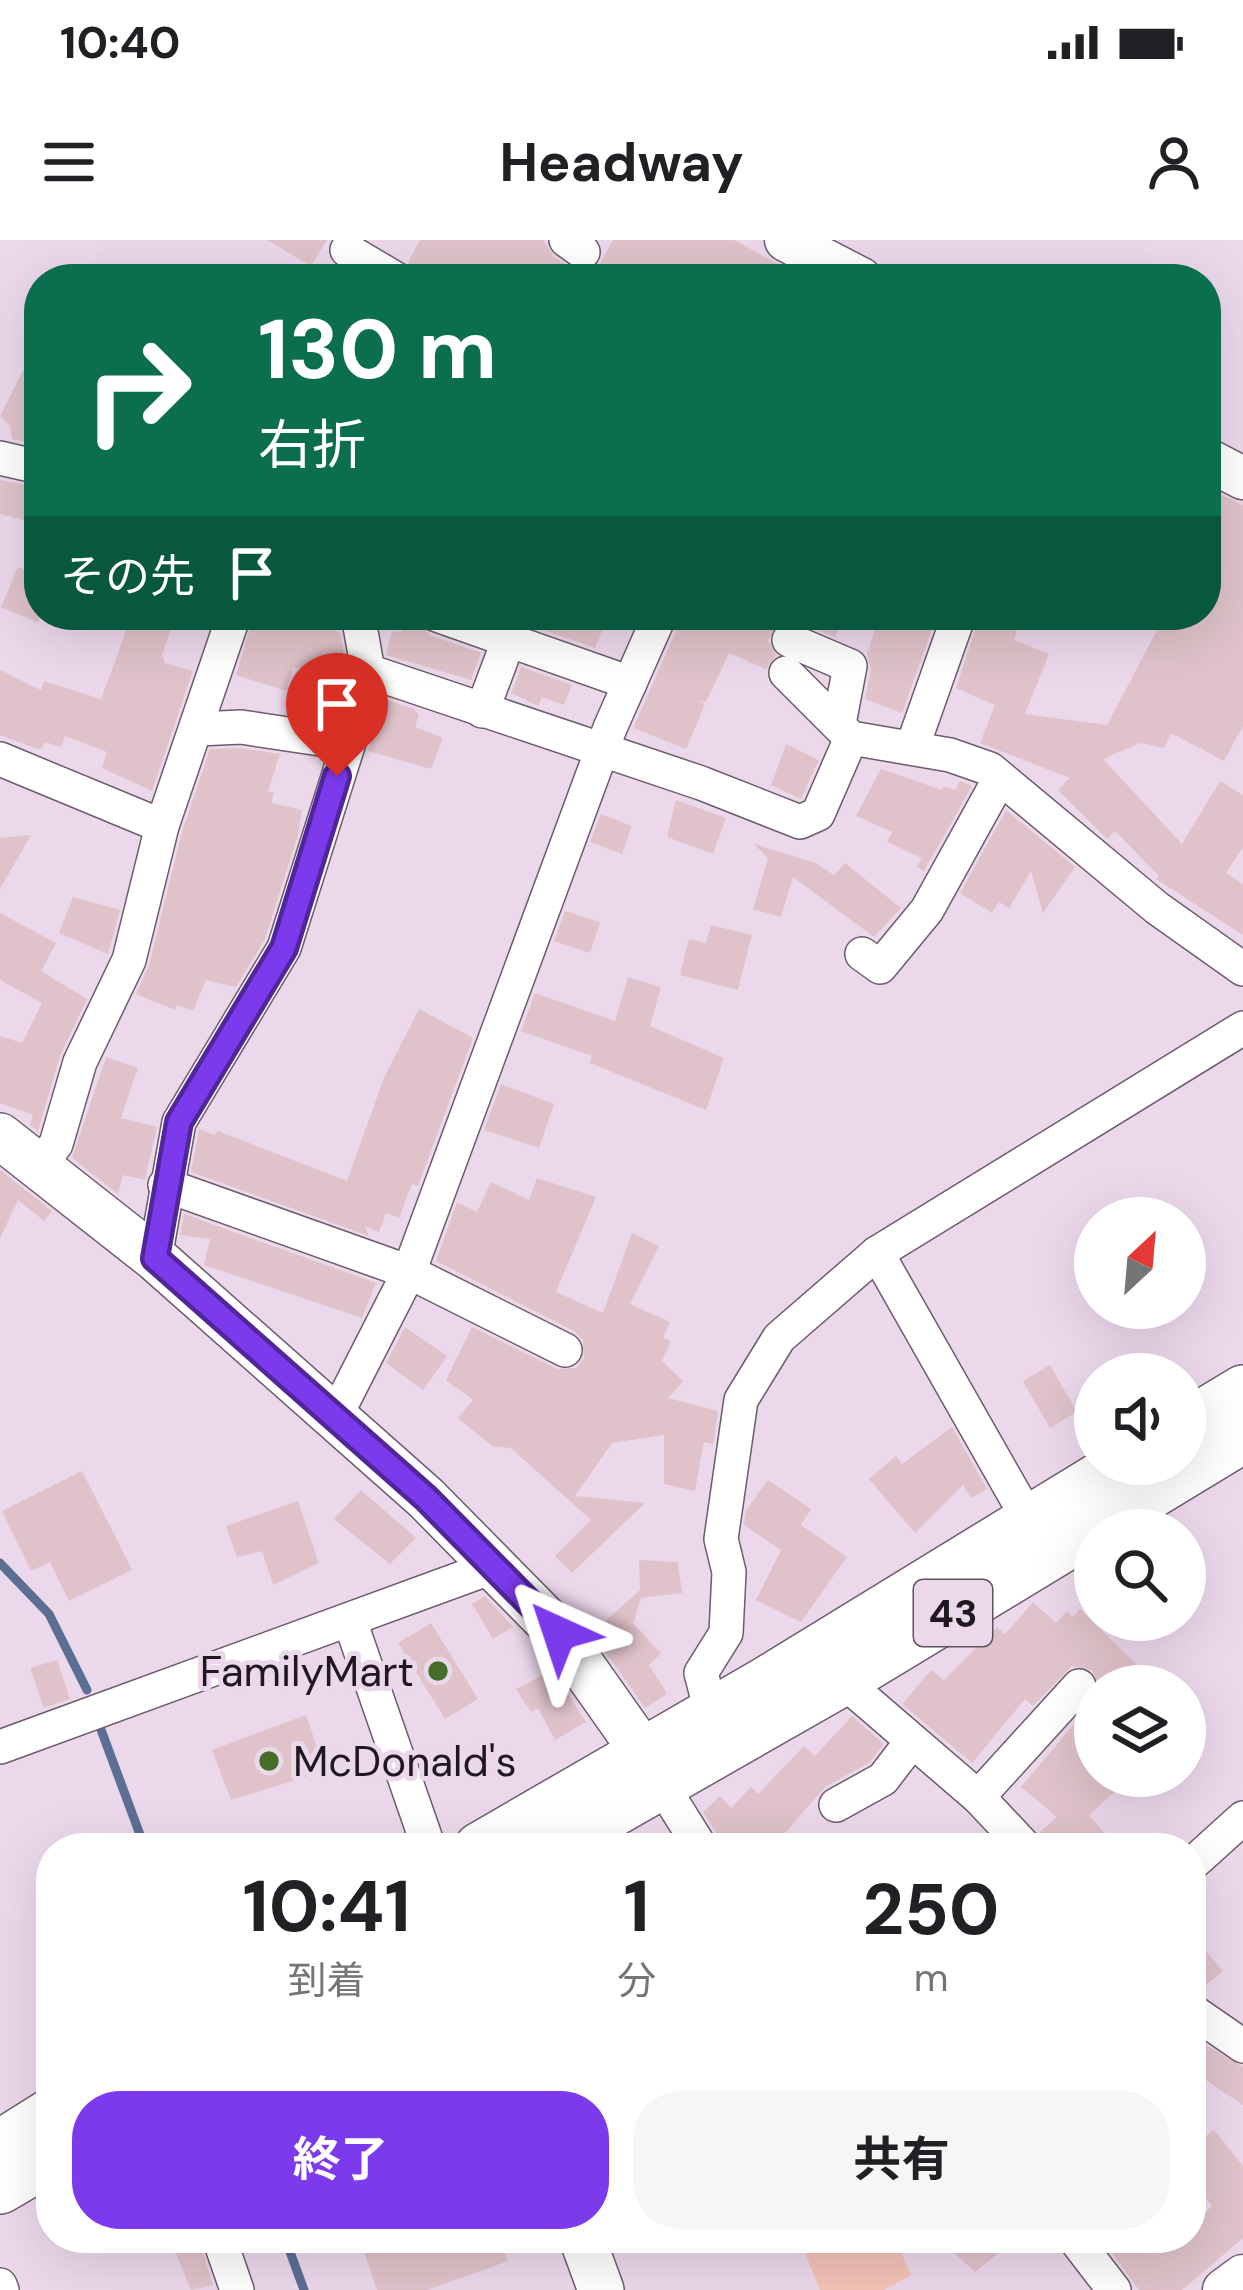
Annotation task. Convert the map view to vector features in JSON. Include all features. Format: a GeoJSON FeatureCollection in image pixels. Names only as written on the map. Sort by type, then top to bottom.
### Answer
{"type":"FeatureCollection","features":[{"type":"Feature","properties":{"kind":"main road"},"geometry":{"type":"LineString","coordinates":[[0,1136],[155,1258],[336,1415],[495,1566],[559,1633],[652,1768]]}},
{"type":"Feature","properties":{"kind":"main road"},"geometry":{"type":"LineString","coordinates":[[1206,1413],[1243,1391]]}},
{"type":"Feature","properties":{"kind":"main road","name":"43"},"geometry":{"type":"LineString","coordinates":[[512,1833],[842,1680],[1243,1438]]}},
{"type":"Feature","properties":{"kind":"main road","name":"43"},"geometry":{"type":"LineString","coordinates":[[568,1833],[712,1715],[1090,1485]]}},
{"type":"Feature","properties":{"kind":"main road"},"geometry":{"type":"LineString","coordinates":[[0,2146],[36,2123]]}},
{"type":"Feature","properties":{"kind":"main road"},"geometry":{"type":"LineString","coordinates":[[0,2188],[36,2167]]}},
{"type":"Feature","properties":{"kind":"main road"},"geometry":{"type":"LineString","coordinates":[[587,2253],[601,2290]]}},
{"type":"Feature","properties":{"kind":"street"},"geometry":{"type":"LineString","coordinates":[[786,240],[823,264]]}},
{"type":"Feature","properties":{"kind":"street"},"geometry":{"type":"LineString","coordinates":[[41,1164],[56,1144],[80,1062],[129,960],[162,826],[229,630]]}},
{"type":"Feature","properties":{"kind":"street"},"geometry":{"type":"LineString","coordinates":[[155,1258],[179,1122],[284,948],[368,671],[361,630]]}},
{"type":"Feature","properties":{"kind":"street"},"geometry":{"type":"LineString","coordinates":[[482,630],[630,683]]}},
{"type":"Feature","properties":{"kind":"street"},"geometry":{"type":"LineString","coordinates":[[336,1415],[409,1272],[653,630]]}},
{"type":"Feature","properties":{"kind":"street"},"geometry":{"type":"LineString","coordinates":[[912,748],[954,630]]}},
{"type":"Feature","properties":{"kind":"street"},"geometry":{"type":"LineString","coordinates":[[482,711],[509,639]]}},
{"type":"Feature","properties":{"kind":"street"},"geometry":{"type":"LineString","coordinates":[[368,671],[701,783],[800,822],[818,814],[845,731],[850,666],[787,657],[845,731],[950,755],[1000,778],[1157,908],[1243,969]]}},
{"type":"Feature","properties":{"kind":"street"},"geometry":{"type":"LineString","coordinates":[[198,729],[242,727],[347,743]]}},
{"type":"Feature","properties":{"kind":"street"},"geometry":{"type":"LineString","coordinates":[[0,759],[162,826]]}},
{"type":"Feature","properties":{"kind":"street"},"geometry":{"type":"LineString","coordinates":[[862,953],[880,967],[927,910],[1000,778]]}},
{"type":"Feature","properties":{"kind":"street"},"geometry":{"type":"LineString","coordinates":[[712,1715],[701,1672],[726,1633],[729,1572],[721,1539],[741,1400],[779,1339],[877,1253],[1243,1028]]}},
{"type":"Feature","properties":{"kind":"street"},"geometry":{"type":"LineString","coordinates":[[165,1185],[409,1272],[566,1350]]}},
{"type":"Feature","properties":{"kind":"street"},"geometry":{"type":"LineString","coordinates":[[877,1253],[1030,1522]]}},
{"type":"Feature","properties":{"kind":"street"},"geometry":{"type":"LineString","coordinates":[[0,1747],[495,1566]]}},
{"type":"Feature","properties":{"kind":"street"},"geometry":{"type":"LineString","coordinates":[[350,1621],[424,1833]]}},
{"type":"Feature","properties":{"kind":"street"},"geometry":{"type":"LineString","coordinates":[[842,1680],[978,1797],[1012,1833]]}},
{"type":"Feature","properties":{"kind":"street"},"geometry":{"type":"LineString","coordinates":[[978,1797],[1074,1691]]}},
{"type":"Feature","properties":{"kind":"street"},"geometry":{"type":"LineString","coordinates":[[836,1804],[883,1779],[911,1741]]}},
{"type":"Feature","properties":{"kind":"street"},"geometry":{"type":"LineString","coordinates":[[652,1768],[692,1833]]}},
{"type":"Feature","properties":{"kind":"street"},"geometry":{"type":"LineString","coordinates":[[1206,1851],[1243,1818]]}},
{"type":"Feature","properties":{"kind":"street"},"geometry":{"type":"LineString","coordinates":[[1206,2020],[1243,2046]]}},
{"type":"Feature","properties":{"kind":"street"},"geometry":{"type":"LineString","coordinates":[[224,2253],[234,2282],[264,2262]]}},
{"type":"Feature","properties":{"kind":"street"},"geometry":{"type":"LineString","coordinates":[[1086,2253],[1114,2290]]}},
{"type":"Feature","properties":{"kind":"street"},"geometry":{"type":"LineString","coordinates":[[1223,2290],[1243,2276]]}},
{"type":"Feature","properties":{"kind":"shaded area"},"geometry":{"type":"Polygon","coordinates":[[[805,2253],[901,2253],[911,2275],[885,2290],[820,2290],[805,2253]]]}},
{"type":"Feature","properties":{"kind":"building"},"geometry":{"type":"Polygon","coordinates":[[[267,240],[327,240],[308,264],[267,240]]]}},
{"type":"Feature","properties":{"kind":"building"},"geometry":{"type":"Polygon","coordinates":[[[420,240],[543,240],[554,257],[566,264],[409,264],[420,240]]]}},
{"type":"Feature","properties":{"kind":"building"},"geometry":{"type":"Polygon","coordinates":[[[613,240],[734,240],[778,264],[600,264],[613,240]]]}},
{"type":"Feature","properties":{"kind":"building"},"geometry":{"type":"Polygon","coordinates":[[[24,369],[24,442],[12,439],[10,426],[0,416],[24,369]]]}},
{"type":"Feature","properties":{"kind":"building"},"geometry":{"type":"Polygon","coordinates":[[[0,480],[24,484],[24,520],[0,514],[0,480]]]}},
{"type":"Feature","properties":{"kind":"building"},"geometry":{"type":"Polygon","coordinates":[[[1221,495],[1243,505],[1243,726],[1224,761],[1171,733],[1164,748],[1140,743],[1103,759],[1182,844],[1220,781],[1243,795],[1243,847],[1226,873],[1243,884],[1243,935],[1156,879],[1159,876],[1115,831],[1107,839],[1058,790],[1070,778],[980,743],[995,705],[956,688],[975,630],[1017,630],[1014,640],[1049,654],[1025,714],[1107,725],[1157,630],[1221,630],[1221,495]]]}},
{"type":"Feature","properties":{"kind":"building"},"geometry":{"type":"Polygon","coordinates":[[[18,567],[24,570],[24,617],[1,607],[18,567]]]}},
{"type":"Feature","properties":{"kind":"building"},"geometry":{"type":"Polygon","coordinates":[[[126,630],[171,630],[162,655],[165,663],[193,671],[152,791],[102,768],[107,752],[65,736],[61,747],[45,742],[40,750],[0,735],[0,670],[41,690],[44,681],[101,699],[126,630]]]}},
{"type":"Feature","properties":{"kind":"building"},"geometry":{"type":"Polygon","coordinates":[[[250,630],[340,632],[346,665],[342,677],[293,667],[286,691],[236,675],[250,630]]]}},
{"type":"Feature","properties":{"kind":"building"},"geometry":{"type":"Polygon","coordinates":[[[426,630],[481,653],[471,680],[386,655],[392,631],[426,630]]]}},
{"type":"Feature","properties":{"kind":"building"},"geometry":{"type":"Polygon","coordinates":[[[543,630],[602,630],[595,648],[543,630]]]}},
{"type":"Feature","properties":{"kind":"building"},"geometry":{"type":"Polygon","coordinates":[[[676,630],[774,630],[768,641],[776,655],[766,669],[729,653],[706,702],[699,701],[705,704],[686,749],[633,728],[676,630]]]}},
{"type":"Feature","properties":{"kind":"building"},"geometry":{"type":"Polygon","coordinates":[[[875,630],[932,630],[902,713],[865,699],[871,669],[867,653],[875,630]]]}},
{"type":"Feature","properties":{"kind":"building"},"geometry":{"type":"Polygon","coordinates":[[[521,667],[572,685],[564,705],[542,697],[538,706],[511,693],[521,667]]]}},
{"type":"Feature","properties":{"kind":"building"},"geometry":{"type":"Polygon","coordinates":[[[385,699],[414,709],[419,715],[415,727],[443,738],[431,769],[368,751],[385,699]]]}},
{"type":"Feature","properties":{"kind":"building"},"geometry":{"type":"Polygon","coordinates":[[[786,744],[819,760],[801,799],[771,785],[786,744]]]}},
{"type":"Feature","properties":{"kind":"building"},"geometry":{"type":"Polygon","coordinates":[[[210,749],[280,754],[268,791],[274,793],[271,803],[302,810],[298,835],[265,939],[236,987],[206,980],[193,1011],[177,1005],[175,1010],[136,994],[149,965],[182,832],[210,749]]]}},
{"type":"Feature","properties":{"kind":"building"},"geometry":{"type":"Polygon","coordinates":[[[881,769],[942,790],[944,786],[955,790],[960,781],[972,786],[924,871],[917,867],[922,858],[887,842],[892,832],[856,816],[881,769]]]}},
{"type":"Feature","properties":{"kind":"building"},"geometry":{"type":"Polygon","coordinates":[[[676,800],[726,818],[713,854],[667,837],[676,800]]]}},
{"type":"Feature","properties":{"kind":"building"},"geometry":{"type":"Polygon","coordinates":[[[1006,810],[1075,867],[1043,913],[1031,871],[1009,908],[999,902],[992,913],[960,893],[1006,810]]]}},
{"type":"Feature","properties":{"kind":"building"},"geometry":{"type":"Polygon","coordinates":[[[601,814],[632,826],[622,854],[590,842],[601,814]]]}},
{"type":"Feature","properties":{"kind":"building"},"geometry":{"type":"Polygon","coordinates":[[[31,835],[0,889],[0,838],[31,835]]]}},
{"type":"Feature","properties":{"kind":"building"},"geometry":{"type":"Polygon","coordinates":[[[754,844],[816,863],[834,875],[845,863],[901,908],[874,937],[793,877],[781,917],[753,909],[768,858],[754,844]]]}},
{"type":"Feature","properties":{"kind":"building"},"geometry":{"type":"Polygon","coordinates":[[[73,897],[120,910],[108,954],[59,933],[73,897]]]}},
{"type":"Feature","properties":{"kind":"building"},"geometry":{"type":"Polygon","coordinates":[[[565,911],[600,922],[590,953],[554,941],[565,911]]]}},
{"type":"Feature","properties":{"kind":"building"},"geometry":{"type":"Polygon","coordinates":[[[0,913],[56,943],[41,971],[87,999],[60,1056],[38,1131],[30,1125],[33,1115],[0,1103],[0,1036],[22,1043],[42,1003],[0,980],[0,913]]]}},
{"type":"Feature","properties":{"kind":"building"},"geometry":{"type":"Polygon","coordinates":[[[711,925],[752,935],[738,990],[680,975],[689,939],[706,943],[711,925]]]}},
{"type":"Feature","properties":{"kind":"building"},"geometry":{"type":"Polygon","coordinates":[[[628,977],[661,987],[650,1026],[724,1058],[706,1110],[590,1063],[592,1056],[521,1031],[535,993],[615,1021],[628,977]]]}},
{"type":"Feature","properties":{"kind":"building"},"geometry":{"type":"Polygon","coordinates":[[[419,1009],[473,1038],[418,1186],[412,1184],[399,1218],[386,1213],[379,1232],[365,1226],[369,1236],[191,1172],[199,1129],[214,1135],[218,1131],[347,1181],[384,1078],[419,1009]]]}},
{"type":"Feature","properties":{"kind":"building"},"geometry":{"type":"Polygon","coordinates":[[[106,1057],[138,1068],[121,1118],[157,1127],[145,1180],[123,1175],[118,1194],[72,1158],[106,1057]]]}},
{"type":"Feature","properties":{"kind":"building"},"geometry":{"type":"Polygon","coordinates":[[[501,1084],[554,1104],[539,1148],[484,1130],[501,1084]]]}},
{"type":"Feature","properties":{"kind":"building"},"geometry":{"type":"Polygon","coordinates":[[[0,1170],[52,1211],[44,1221],[18,1200],[0,1238],[0,1170]]]}},
{"type":"Feature","properties":{"kind":"building"},"geometry":{"type":"Polygon","coordinates":[[[537,1178],[596,1197],[556,1292],[603,1313],[632,1233],[659,1246],[630,1304],[670,1322],[663,1338],[671,1341],[662,1361],[683,1381],[668,1398],[718,1411],[713,1444],[704,1442],[695,1491],[664,1484],[664,1435],[612,1443],[575,1496],[645,1503],[572,1573],[555,1556],[591,1520],[511,1448],[492,1446],[458,1418],[473,1400],[446,1380],[472,1327],[557,1369],[576,1368],[584,1358],[583,1340],[574,1331],[436,1261],[457,1202],[477,1212],[491,1182],[529,1200],[537,1178]]]}},
{"type":"Feature","properties":{"kind":"building"},"geometry":{"type":"Polygon","coordinates":[[[184,1214],[376,1283],[362,1318],[204,1265],[210,1239],[180,1235],[184,1214]]]}},
{"type":"Feature","properties":{"kind":"building"},"geometry":{"type":"Polygon","coordinates":[[[405,1327],[447,1356],[423,1390],[386,1363],[405,1327]]]}},
{"type":"Feature","properties":{"kind":"building"},"geometry":{"type":"Polygon","coordinates":[[[1050,1365],[1074,1414],[1050,1428],[1023,1381],[1050,1365]]]}},
{"type":"Feature","properties":{"kind":"building"},"geometry":{"type":"Polygon","coordinates":[[[952,1427],[987,1489],[971,1498],[963,1485],[915,1533],[869,1479],[896,1456],[902,1464],[952,1427]]]}},
{"type":"Feature","properties":{"kind":"building"},"geometry":{"type":"Polygon","coordinates":[[[82,1471],[132,1570],[69,1601],[50,1562],[31,1571],[2,1511],[82,1471]]]}},
{"type":"Feature","properties":{"kind":"building"},"geometry":{"type":"Polygon","coordinates":[[[768,1480],[811,1509],[801,1525],[847,1557],[801,1622],[756,1600],[781,1550],[744,1525],[746,1510],[768,1480]]]}},
{"type":"Feature","properties":{"kind":"building"},"geometry":{"type":"Polygon","coordinates":[[[361,1490],[416,1538],[390,1564],[334,1519],[361,1490]]]}},
{"type":"Feature","properties":{"kind":"building"},"geometry":{"type":"Polygon","coordinates":[[[298,1501],[319,1563],[273,1585],[262,1551],[237,1557],[226,1526],[298,1501]]]}},
{"type":"Feature","properties":{"kind":"building"},"geometry":{"type":"Polygon","coordinates":[[[639,1560],[678,1562],[682,1593],[641,1598],[633,1624],[661,1653],[649,1665],[667,1694],[645,1708],[592,1633],[640,1590],[639,1560]]]}},
{"type":"Feature","properties":{"kind":"building"},"geometry":{"type":"Polygon","coordinates":[[[485,1596],[513,1627],[493,1639],[472,1604],[485,1596]]]}},
{"type":"Feature","properties":{"kind":"building"},"geometry":{"type":"Polygon","coordinates":[[[1033,1602],[1056,1623],[1067,1611],[1074,1616],[1074,1641],[1112,1641],[1137,1665],[1072,1666],[1033,1706],[1025,1699],[972,1763],[902,1704],[931,1670],[944,1680],[997,1627],[1005,1634],[1033,1602]]]}},
{"type":"Feature","properties":{"kind":"building","name":"FamilyMart"},"geometry":{"type":"Polygon","coordinates":[[[431,1623],[478,1699],[445,1719],[398,1643],[431,1623]]]}},
{"type":"Feature","properties":{"kind":"building"},"geometry":{"type":"Polygon","coordinates":[[[57,1660],[70,1699],[44,1708],[30,1668],[57,1660]]]}},
{"type":"Feature","properties":{"kind":"building"},"geometry":{"type":"Polygon","coordinates":[[[552,1670],[586,1722],[555,1740],[538,1708],[531,1712],[516,1689],[552,1670]]]}},
{"type":"Feature","properties":{"kind":"building","name":"McDonald's"},"geometry":{"type":"Polygon","coordinates":[[[306,1715],[325,1771],[231,1800],[212,1750],[306,1715]]]}},
{"type":"Feature","properties":{"kind":"building"},"geometry":{"type":"Polygon","coordinates":[[[852,1716],[884,1744],[869,1763],[825,1787],[785,1833],[716,1833],[703,1812],[720,1796],[731,1808],[751,1787],[758,1794],[804,1746],[815,1756],[852,1716]]]}},
{"type":"Feature","properties":{"kind":"building"},"geometry":{"type":"Polygon","coordinates":[[[1074,1724],[1074,1797],[1109,1797],[1089,1815],[1104,1833],[1040,1833],[1057,1817],[1021,1787],[1074,1724]]]}},
{"type":"Feature","properties":{"kind":"building"},"geometry":{"type":"Polygon","coordinates":[[[1206,1951],[1223,1971],[1206,1985],[1206,1951]]]}},
{"type":"Feature","properties":{"kind":"building"},"geometry":{"type":"Polygon","coordinates":[[[1206,2045],[1243,2067],[1243,2105],[1206,2080],[1206,2045]]]}},
{"type":"Feature","properties":{"kind":"building"},"geometry":{"type":"Polygon","coordinates":[[[1214,2130],[1243,2166],[1243,2238],[1182,2290],[1139,2290],[1112,2253],[1206,2253],[1206,2212],[1212,2206],[1206,2198],[1206,2136],[1214,2130]]]}},
{"type":"Feature","properties":{"kind":"building"},"geometry":{"type":"Polygon","coordinates":[[[176,2253],[203,2253],[213,2285],[191,2290],[176,2253]]]}},
{"type":"Feature","properties":{"kind":"building"},"geometry":{"type":"Polygon","coordinates":[[[364,2253],[505,2253],[508,2261],[427,2290],[377,2290],[364,2253]]]}},
{"type":"Feature","properties":{"kind":"building"},"geometry":{"type":"Polygon","coordinates":[[[954,2253],[998,2253],[975,2272],[954,2253]]]}},
{"type":"Feature","properties":{"kind":"waterway"},"geometry":{"type":"LineString","coordinates":[[0,1563],[49,1614],[87,1690]]}},
{"type":"Feature","properties":{"kind":"waterway"},"geometry":{"type":"LineString","coordinates":[[100,1727],[139,1833]]}},
{"type":"Feature","properties":{"kind":"waterway"},"geometry":{"type":"LineString","coordinates":[[290,2253],[304,2290]]}},
{"type":"Feature","properties":{"kind":"place","name":"FamilyMart"},"geometry":{"type":"Point","coordinates":[438,1671]}},
{"type":"Feature","properties":{"kind":"place","name":"McDonald's"},"geometry":{"type":"Point","coordinates":[269,1761]}},
{"type":"Feature","properties":{"kind":"route"},"geometry":{"type":"LineString","coordinates":[[337,776],[284,948],[179,1122],[155,1258],[426,1498],[559,1633]]}}]}
